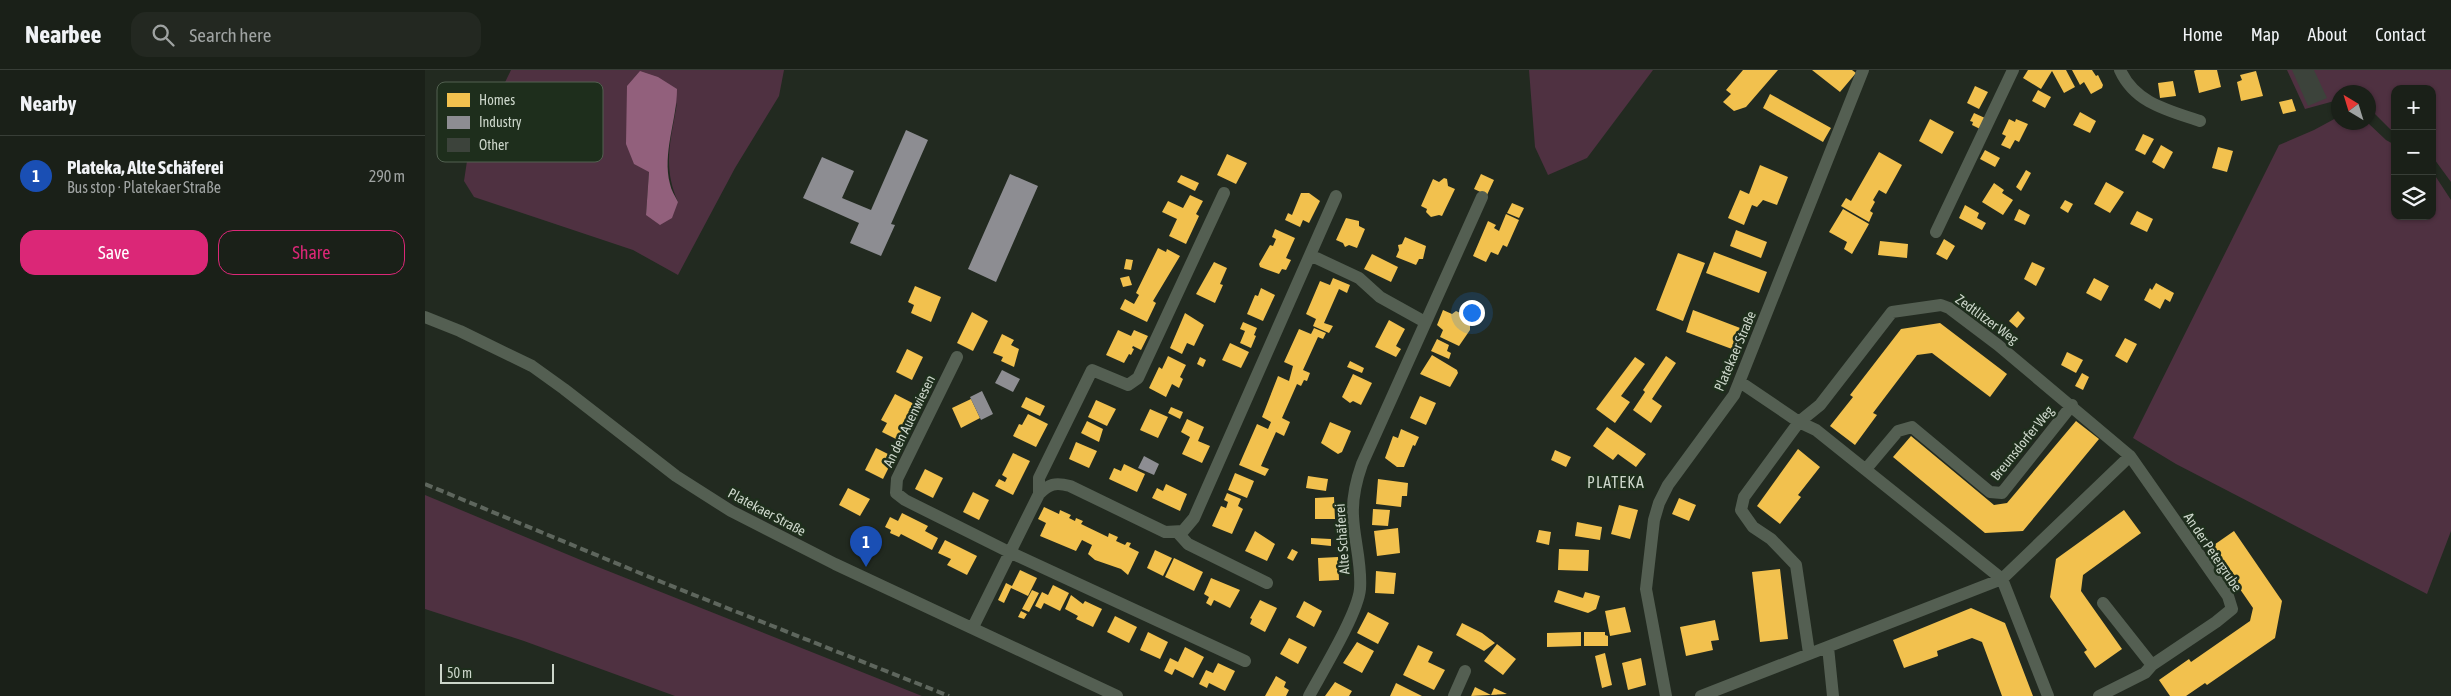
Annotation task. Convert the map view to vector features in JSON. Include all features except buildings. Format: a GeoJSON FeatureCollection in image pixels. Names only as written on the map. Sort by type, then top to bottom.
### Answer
{"type":"FeatureCollection","features":[{"type":"Feature","properties":{"kind":"street","name":"Platekaer Straße"},"geometry":{"type":"LineString","coordinates":[[1666,696],[1646,589],[1654,520],[1669,485],[1727,408],[1740,382],[1863,70]]}},
{"type":"Feature","properties":{"kind":"street"},"geometry":{"type":"LineString","coordinates":[[1936,232],[2013,70]]}},
{"type":"Feature","properties":{"kind":"street"},"geometry":{"type":"LineString","coordinates":[[2120,70],[2126,83],[2139,97],[2157,107],[2200,121]]}},
{"type":"Feature","properties":{"kind":"street"},"geometry":{"type":"LineString","coordinates":[[1039,494],[1039,478],[1092,370],[1128,385],[1138,378],[1225,193]]}},
{"type":"Feature","properties":{"kind":"street"},"geometry":{"type":"LineString","coordinates":[[973,627],[1039,494],[1048,485],[1059,483],[1070,486],[1165,532],[1178,533],[1187,527],[1194,518],[1336,196]]}},
{"type":"Feature","properties":{"kind":"street","name":"Alte Schäferei"},"geometry":{"type":"LineString","coordinates":[[1309,696],[1336,645],[1359,591],[1360,576],[1353,516],[1354,491],[1357,478],[1482,197]]}},
{"type":"Feature","properties":{"kind":"street"},"geometry":{"type":"LineString","coordinates":[[1310,255],[1359,278],[1380,297],[1425,322]]}},
{"type":"Feature","properties":{"kind":"street","name":"Zedtlitzer Weg"},"geometry":{"type":"LineString","coordinates":[[1809,653],[1796,565],[1771,539],[1753,527],[1741,510],[1744,497],[1799,422],[1820,404],[1892,312],[1941,305],[1949,308],[2072,405]]}},
{"type":"Feature","properties":{"kind":"street","name":"Platekaer Straße"},"geometry":{"type":"LineString","coordinates":[[425,317],[467,334],[532,366],[676,476],[731,511],[835,564],[1117,696]]}},
{"type":"Feature","properties":{"kind":"street","name":"An den Auenwiesen"},"geometry":{"type":"LineString","coordinates":[[957,356],[897,479],[896,493],[905,500],[1009,552]]}},
{"type":"Feature","properties":{"kind":"street"},"geometry":{"type":"LineString","coordinates":[[1740,382],[1799,422],[1816,430],[2002,580],[2048,696]]}},
{"type":"Feature","properties":{"kind":"street","name":"Breunsdorfer Weg"},"geometry":{"type":"LineString","coordinates":[[1866,469],[1898,431],[1912,428],[1990,492],[2002,493],[2072,405],[2129,456]]}},
{"type":"Feature","properties":{"kind":"street"},"geometry":{"type":"LineString","coordinates":[[1701,696],[2002,580],[2129,456]]}},
{"type":"Feature","properties":{"kind":"street","name":"An der Petergrube"},"geometry":{"type":"LineString","coordinates":[[2099,696],[2145,673],[2151,665],[2216,622],[2232,609],[2228,596],[2129,456]]}},
{"type":"Feature","properties":{"kind":"street"},"geometry":{"type":"LineString","coordinates":[[1178,533],[1188,544],[1267,583]]}},
{"type":"Feature","properties":{"kind":"street"},"geometry":{"type":"LineString","coordinates":[[1009,552],[1245,661]]}},
{"type":"Feature","properties":{"kind":"street"},"geometry":{"type":"LineString","coordinates":[[2103,603],[2151,665]]}},
{"type":"Feature","properties":{"kind":"street"},"geometry":{"type":"LineString","coordinates":[[1828,647],[1833,696]]}},
{"type":"Feature","properties":{"kind":"street"},"geometry":{"type":"LineString","coordinates":[[1454,696],[1465,671]]}},
{"type":"Feature","properties":{"kind":"shaded area"},"geometry":{"type":"Polygon","coordinates":[[[511,70],[784,70],[779,96],[735,168],[678,275],[633,250],[474,197],[464,181],[467,162],[603,162],[603,82],[505,82],[511,70]],[[677,103],[649,172],[646,215],[678,202],[670,177],[670,141],[677,103]]]}},
{"type":"Feature","properties":{"kind":"shaded area"},"geometry":{"type":"Polygon","coordinates":[[[1529,70],[1653,70],[1587,158],[1548,175],[1535,147],[1529,70]]]}},
{"type":"Feature","properties":{"kind":"shaded area"},"geometry":{"type":"Polygon","coordinates":[[[2287,70],[2451,70],[2451,182],[2436,161],[2436,85],[2391,85],[2391,130],[2376,115],[2376,85],[2331,85],[2331,102],[2305,109],[2287,70]]]}},
{"type":"Feature","properties":{"kind":"shaded area"},"geometry":{"type":"Polygon","coordinates":[[[640,71],[658,77],[677,89],[669,148],[668,172],[672,191],[678,202],[672,218],[660,225],[646,215],[649,172],[634,164],[626,144],[627,86],[640,71]]]}},
{"type":"Feature","properties":{"kind":"shaded area"},"geometry":{"type":"Polygon","coordinates":[[[2331,121],[2331,130],[2375,130],[2391,143],[2391,220],[2436,220],[2436,177],[2451,200],[2451,531],[2427,594],[2176,464],[2133,438],[2279,145],[2331,121]]]}},
{"type":"Feature","properties":{"kind":"shaded area"},"geometry":{"type":"Polygon","coordinates":[[[425,495],[588,563],[922,696],[675,696],[524,641],[425,609],[425,495]]]}},
{"type":"Feature","properties":{"kind":"railway"},"geometry":{"type":"LineString","coordinates":[[425,484],[664,583],[949,696]]}},
{"type":"Feature","properties":{"kind":"place","name":"Plateka, Alte Schäferei"},"geometry":{"type":"Point","coordinates":[866,567]}},
{"type":"Feature","properties":{"kind":"district","name":"PLATEKA"},"geometry":{"type":"Point","coordinates":[1616,482]}}]}
